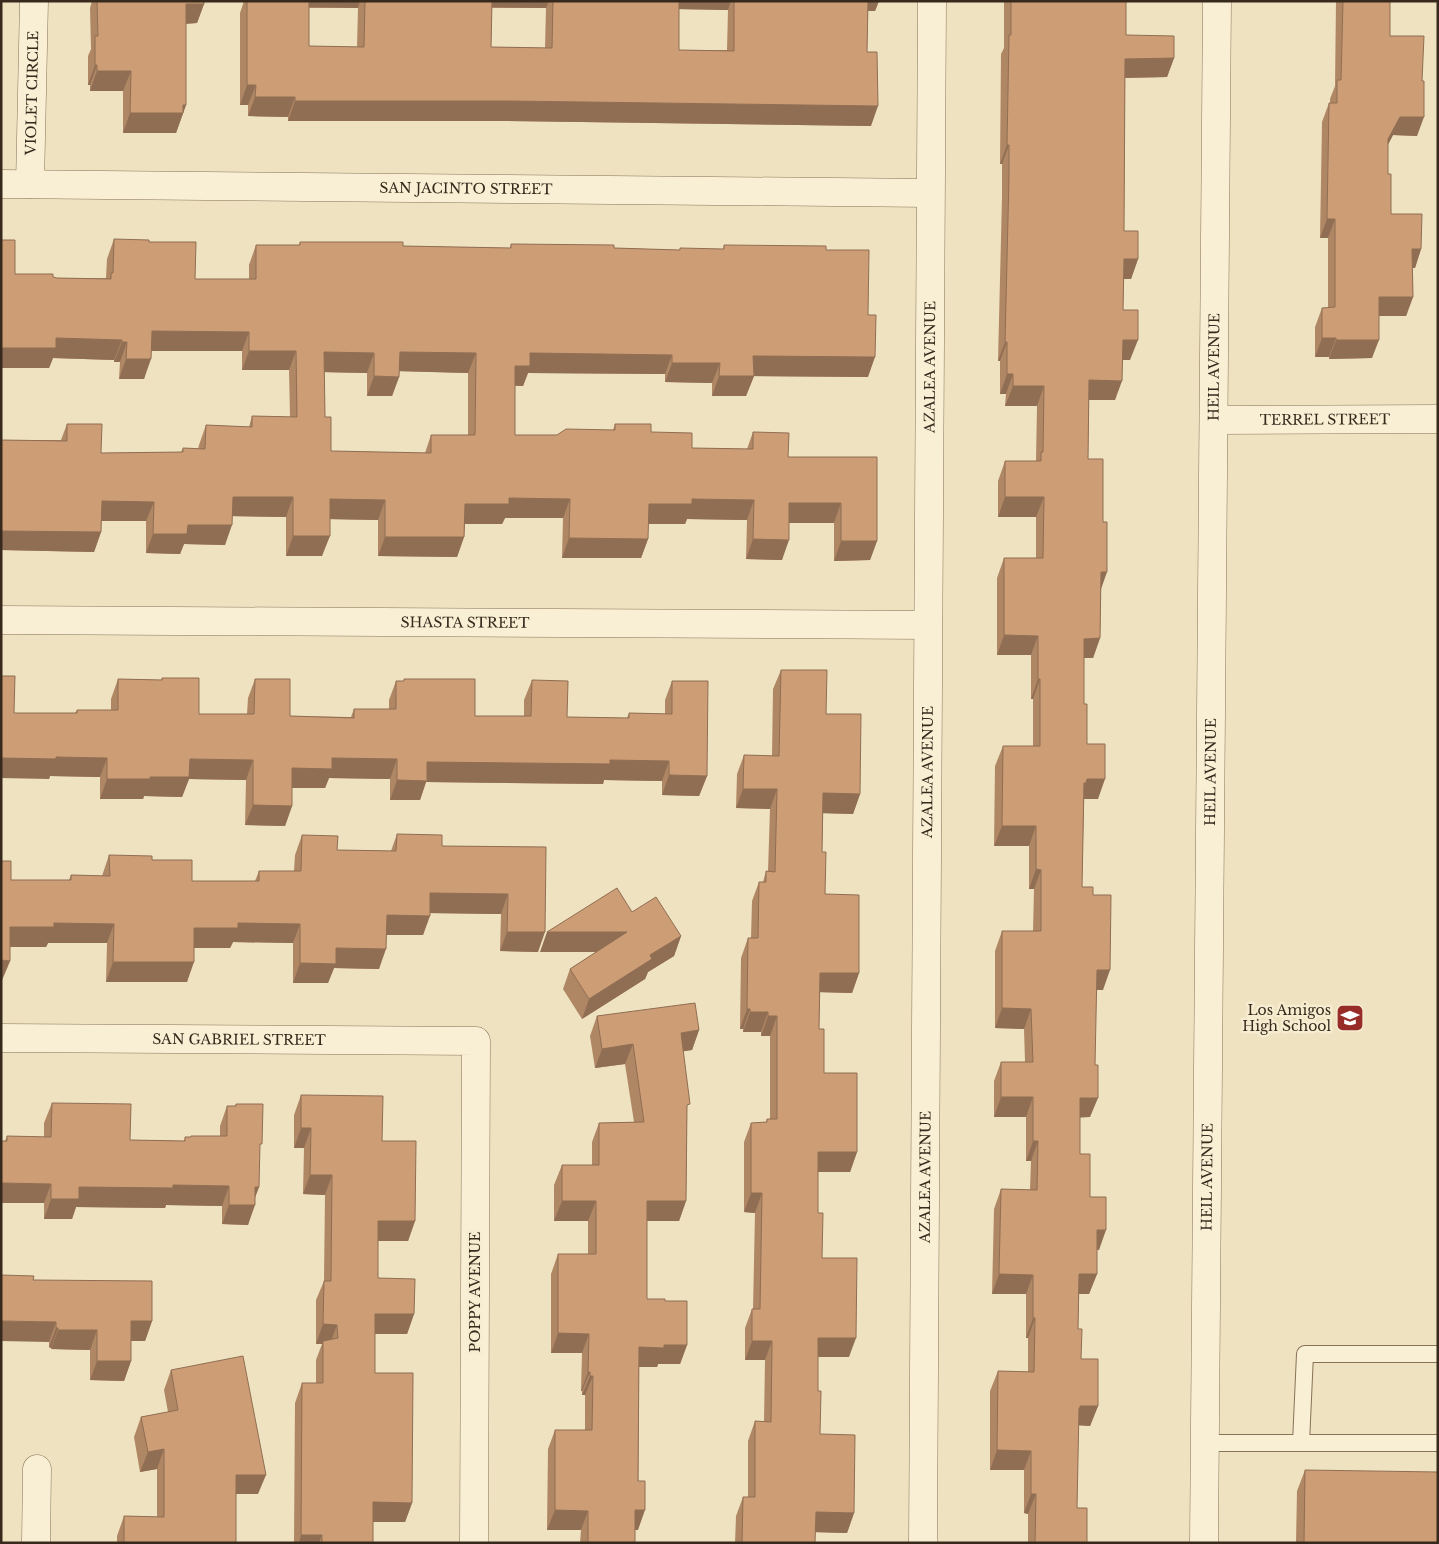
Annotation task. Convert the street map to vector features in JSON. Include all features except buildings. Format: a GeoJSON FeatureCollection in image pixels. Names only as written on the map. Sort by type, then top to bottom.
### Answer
{"type":"FeatureCollection","features":[{"type":"Feature","properties":{"kind":"street","name":"VIOLET CIRCLE"},"geometry":{"type":"LineString","coordinates":[[30,184],[34,1]]}},
{"type":"Feature","properties":{"kind":"street","name":"AZALEA AVENUE"},"geometry":{"type":"LineString","coordinates":[[923,1543],[932,1]]}},
{"type":"Feature","properties":{"kind":"street","name":"HEIL AVENUE"},"geometry":{"type":"LineString","coordinates":[[1204,1543],[1217,1]]}},
{"type":"Feature","properties":{"kind":"street","name":"SAN JACINTO STREET"},"geometry":{"type":"LineString","coordinates":[[1,184],[930,193]]}},
{"type":"Feature","properties":{"kind":"street","name":"TERREL STREET"},"geometry":{"type":"LineString","coordinates":[[1214,420],[1438,419]]}},
{"type":"Feature","properties":{"kind":"street","name":"SHASTA STREET"},"geometry":{"type":"LineString","coordinates":[[1,620],[928,625]]}},
{"type":"Feature","properties":{"kind":"street","name":"SAN GABRIEL STREET"},"geometry":{"type":"LineString","coordinates":[[1,1038],[476,1041]]}},
{"type":"Feature","properties":{"kind":"street","name":"POPPY AVENUE"},"geometry":{"type":"LineString","coordinates":[[474,1543],[476,1041]]}},
{"type":"Feature","properties":{"kind":"street"},"geometry":{"type":"LineString","coordinates":[[36,1543],[37,1469]]}},
{"type":"Feature","properties":{"kind":"lane"},"geometry":{"type":"LineString","coordinates":[[1301,1443],[1305,1354],[1438,1354]]}},
{"type":"Feature","properties":{"kind":"lane"},"geometry":{"type":"LineString","coordinates":[[1205,1443],[1438,1443]]}},
{"type":"Feature","properties":{"kind":"place","name":"Los Amigos High School"},"geometry":{"type":"Point","coordinates":[1350,1018]}}]}
